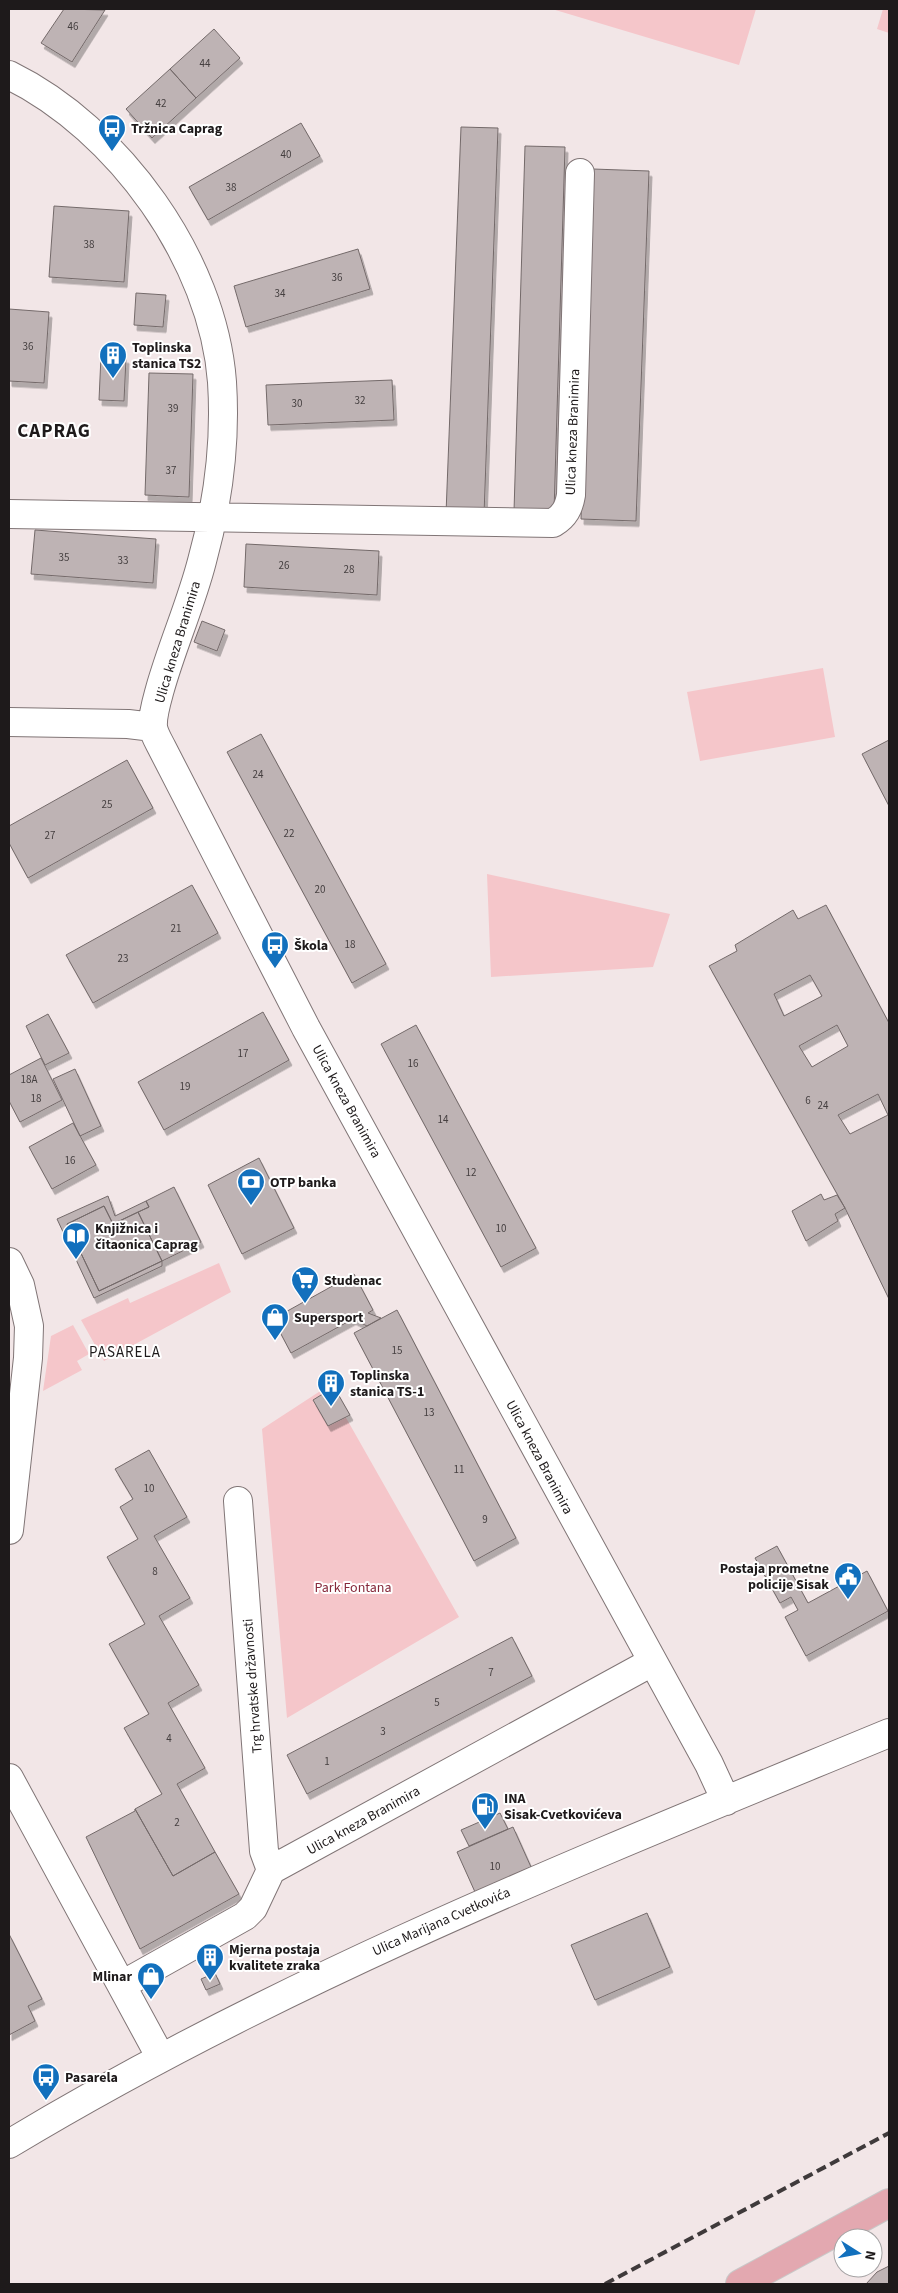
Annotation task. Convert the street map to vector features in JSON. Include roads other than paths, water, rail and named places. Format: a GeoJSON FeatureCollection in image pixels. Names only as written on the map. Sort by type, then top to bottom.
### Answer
{"type":"FeatureCollection","features":[{"type":"Feature","properties":{"kind":"main road"},"geometry":{"type":"LineString","coordinates":[[740,2284],[889,2203]]}},
{"type":"Feature","properties":{"kind":"street","name":"Ulica kneza Branimira"},"geometry":{"type":"LineString","coordinates":[[9,75],[50,100],[112,152],[142,188],[185,258],[201,294],[215,341],[222,381],[221,473],[202,563],[164,675],[157,700],[153,727],[192,811],[306,1028],[709,1764],[726,1801]]}},
{"type":"Feature","properties":{"kind":"street","name":"Ulica kneza Branimira"},"geometry":{"type":"LineString","coordinates":[[9,514],[553,523],[562,517],[566,511],[571,495],[580,173]]}},
{"type":"Feature","properties":{"kind":"street"},"geometry":{"type":"LineString","coordinates":[[9,722],[128,724],[153,727]]}},
{"type":"Feature","properties":{"kind":"street"},"geometry":{"type":"LineString","coordinates":[[9,1262],[20,1286],[29,1326],[28,1358],[9,1530]]}},
{"type":"Feature","properties":{"kind":"street","name":"Trg hrvatske državnosti"},"geometry":{"type":"LineString","coordinates":[[238,1501],[264,1851],[272,1870]]}},
{"type":"Feature","properties":{"kind":"street","name":"Ulica kneza Branimira"},"geometry":{"type":"LineString","coordinates":[[272,1870],[652,1662]]}},
{"type":"Feature","properties":{"kind":"street","name":"Ulica Marijana Cvetkovića"},"geometry":{"type":"LineString","coordinates":[[9,2144],[161,2058],[327,1973],[512,1889],[889,1733]]}},
{"type":"Feature","properties":{"kind":"street"},"geometry":{"type":"LineString","coordinates":[[9,1778],[161,2058]]}},
{"type":"Feature","properties":{"kind":"street"},"geometry":{"type":"LineString","coordinates":[[122,1985],[244,1916],[253,1908],[272,1870]]}},
{"type":"Feature","properties":{"kind":"railway"},"geometry":{"type":"LineString","coordinates":[[605,2284],[889,2133]]}},
{"type":"Feature","properties":{"kind":"place","name":"Tržnica Caprag"},"geometry":{"type":"Point","coordinates":[112,152]}},
{"type":"Feature","properties":{"kind":"place","name":"Toplinska stanica TS2"},"geometry":{"type":"Point","coordinates":[113,379]}},
{"type":"Feature","properties":{"kind":"place","name":"Škola"},"geometry":{"type":"Point","coordinates":[275,969]}},
{"type":"Feature","properties":{"kind":"place","name":"OTP banka"},"geometry":{"type":"Point","coordinates":[251,1206]}},
{"type":"Feature","properties":{"kind":"place","name":"Knjižnica i čitaonica Caprag"},"geometry":{"type":"Point","coordinates":[76,1260]}},
{"type":"Feature","properties":{"kind":"place","name":"Studenac"},"geometry":{"type":"Point","coordinates":[305,1304]}},
{"type":"Feature","properties":{"kind":"place","name":"Supersport"},"geometry":{"type":"Point","coordinates":[275,1341]}},
{"type":"Feature","properties":{"kind":"place","name":"Toplinska stanica TS-1"},"geometry":{"type":"Point","coordinates":[331,1407]}},
{"type":"Feature","properties":{"kind":"place","name":"Postaja prometne policije Sisak"},"geometry":{"type":"Point","coordinates":[848,1600]}},
{"type":"Feature","properties":{"kind":"place","name":"INA Sisak-Cvetkovićeva"},"geometry":{"type":"Point","coordinates":[485,1830]}},
{"type":"Feature","properties":{"kind":"place","name":"Mjerna postaja kvalitete zraka"},"geometry":{"type":"Point","coordinates":[210,1981]}},
{"type":"Feature","properties":{"kind":"place","name":"Mlinar"},"geometry":{"type":"Point","coordinates":[151,2000]}},
{"type":"Feature","properties":{"kind":"place","name":"Pasarela"},"geometry":{"type":"Point","coordinates":[46,2101]}},
{"type":"Feature","properties":{"kind":"district","name":"CAPRAG"},"geometry":{"type":"Point","coordinates":[54,430]}},
{"type":"Feature","properties":{"kind":"district","name":"PASARELA"},"geometry":{"type":"Point","coordinates":[125,1352]}},
{"type":"Feature","properties":{"kind":"park label","name":"Park Fontana"},"geometry":{"type":"Point","coordinates":[353,1587]}}]}
